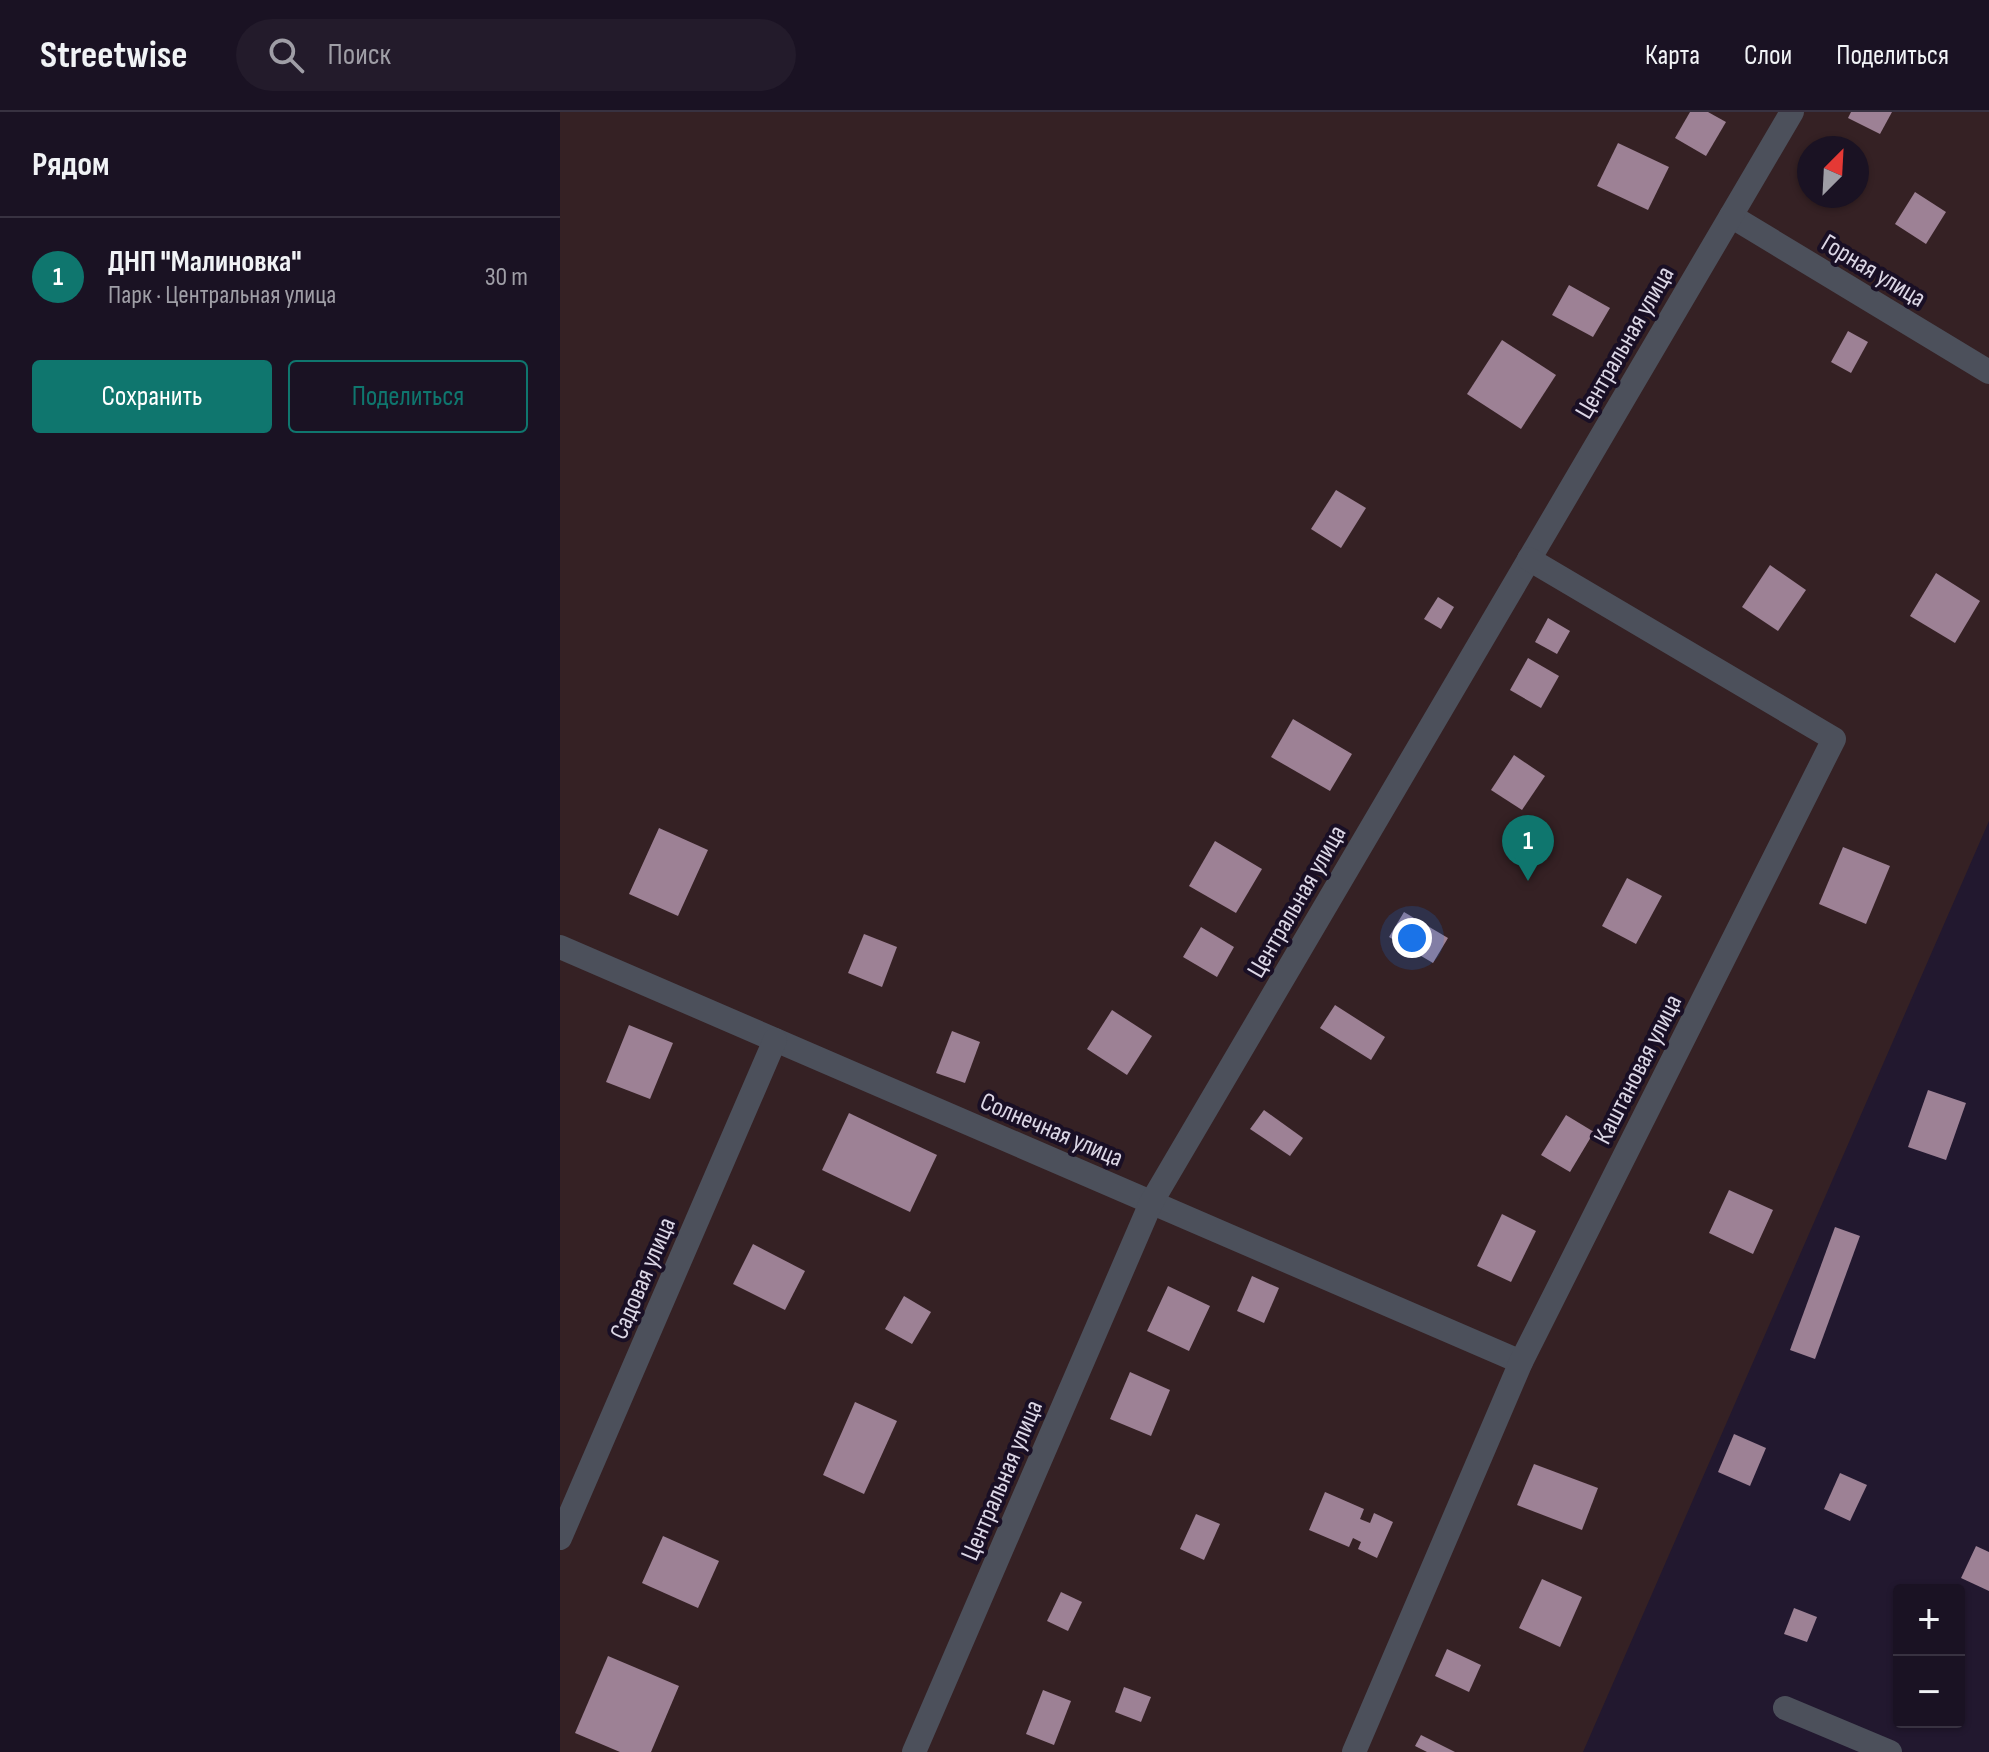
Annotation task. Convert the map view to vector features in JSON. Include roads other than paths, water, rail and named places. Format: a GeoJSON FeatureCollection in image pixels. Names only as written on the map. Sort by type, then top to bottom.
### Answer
{"type":"FeatureCollection","features":[{"type":"Feature","properties":{"kind":"street","name":"Центральная улица"},"geometry":{"type":"LineString","coordinates":[[914,1752],[1151,1203],[1792,112]]}},
{"type":"Feature","properties":{"kind":"street","name":"Горная улица"},"geometry":{"type":"LineString","coordinates":[[1731,216],[1989,372]]}},
{"type":"Feature","properties":{"kind":"street","name":"Каштановая улица"},"geometry":{"type":"LineString","coordinates":[[1354,1752],[1521,1362],[1834,739],[1529,559]]}},
{"type":"Feature","properties":{"kind":"street","name":"Солнечная улица"},"geometry":{"type":"LineString","coordinates":[[560,947],[1521,1362]]}},
{"type":"Feature","properties":{"kind":"street","name":"Садовая улица"},"geometry":{"type":"LineString","coordinates":[[560,1538],[775,1040]]}},
{"type":"Feature","properties":{"kind":"street"},"geometry":{"type":"LineString","coordinates":[[1785,1708],[1890,1752]]}},
{"type":"Feature","properties":{"kind":"place","name":"ДНП \"Малиновка\""},"geometry":{"type":"Point","coordinates":[1528,881]}}]}
